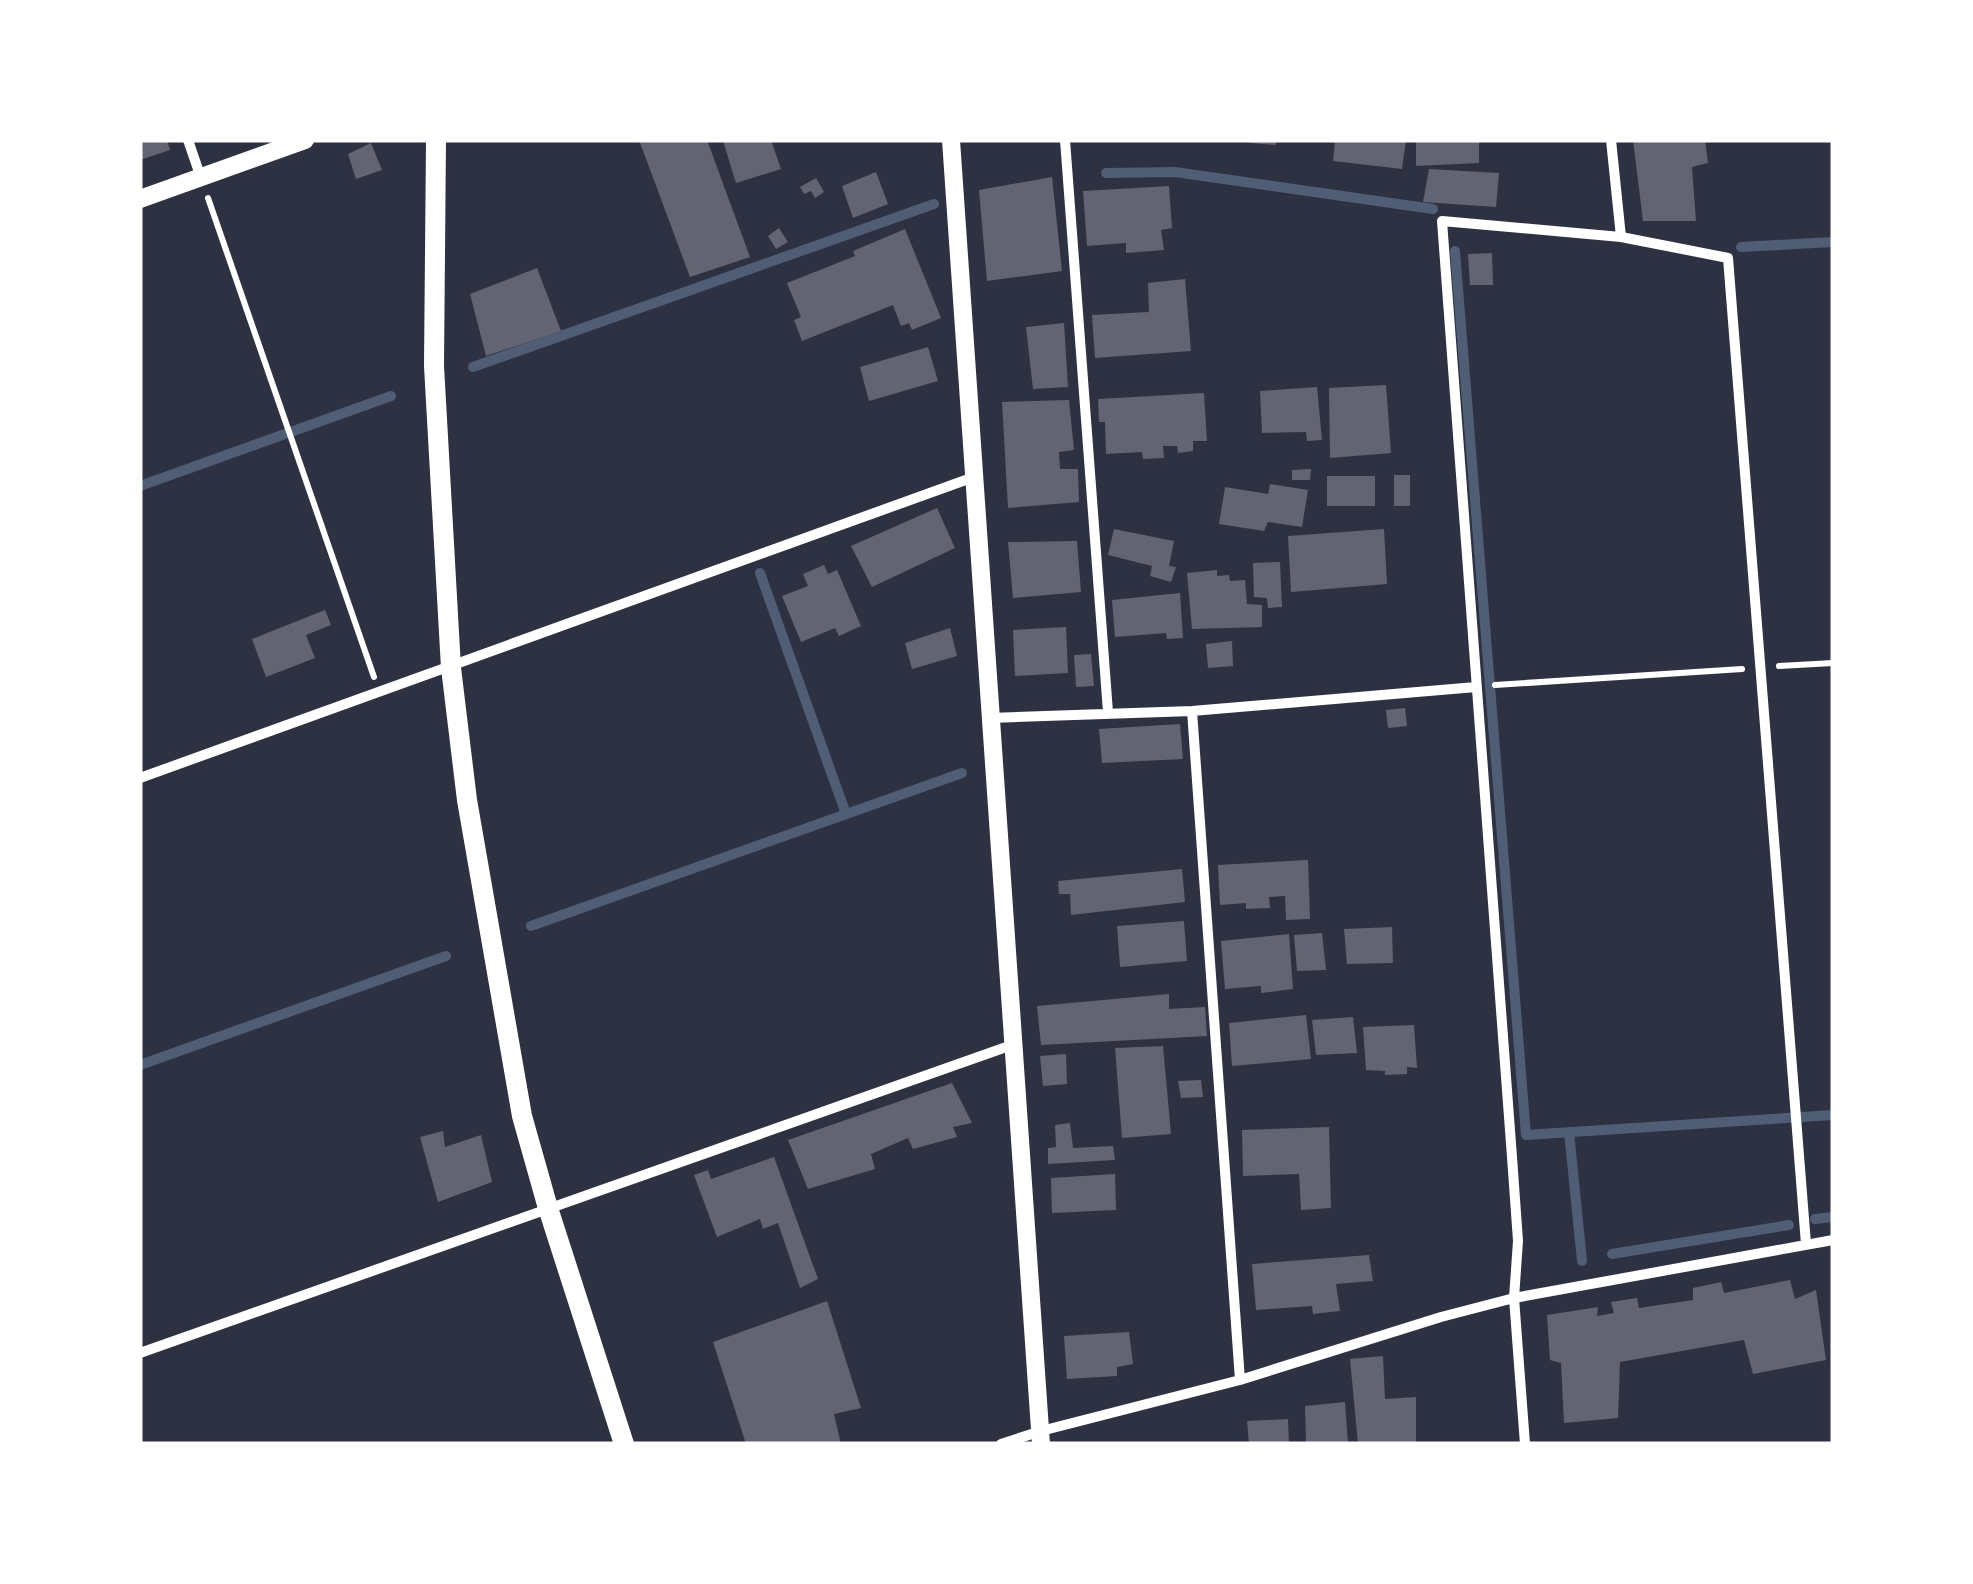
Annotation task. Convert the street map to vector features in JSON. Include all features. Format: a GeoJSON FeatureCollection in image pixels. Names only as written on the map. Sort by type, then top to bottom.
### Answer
{"type":"FeatureCollection","features":[{"type":"Feature","properties":{"kind":"main road"},"geometry":{"type":"LineString","coordinates":[[436,140],[434,366],[451,668],[467,800],[522,1116],[624,1444]]}},
{"type":"Feature","properties":{"kind":"street"},"geometry":{"type":"LineString","coordinates":[[188,140],[201,178]]}},
{"type":"Feature","properties":{"kind":"street"},"geometry":{"type":"LineString","coordinates":[[140,199],[305,140]]}},
{"type":"Feature","properties":{"kind":"street"},"geometry":{"type":"LineString","coordinates":[[951,140],[1041,1437]]}},
{"type":"Feature","properties":{"kind":"street"},"geometry":{"type":"LineString","coordinates":[[1065,140],[1108,712]]}},
{"type":"Feature","properties":{"kind":"street"},"geometry":{"type":"LineString","coordinates":[[1610,140],[1622,237]]}},
{"type":"Feature","properties":{"kind":"street"},"geometry":{"type":"LineString","coordinates":[[1525,1444],[1514,1298],[1518,1241],[1442,221],[1622,237],[1728,258],[1806,1244]]}},
{"type":"Feature","properties":{"kind":"street"},"geometry":{"type":"LineString","coordinates":[[140,778],[974,477]]}},
{"type":"Feature","properties":{"kind":"street"},"geometry":{"type":"LineString","coordinates":[[990,718],[1192,711],[1476,687]]}},
{"type":"Feature","properties":{"kind":"street"},"geometry":{"type":"LineString","coordinates":[[1192,711],[1240,1380]]}},
{"type":"Feature","properties":{"kind":"street"},"geometry":{"type":"LineString","coordinates":[[140,1353],[1012,1045]]}},
{"type":"Feature","properties":{"kind":"street"},"geometry":{"type":"LineString","coordinates":[[1001,1444],[1041,1437],[1514,1298],[1833,1240]]}},
{"type":"Feature","properties":{"kind":"path"},"geometry":{"type":"LineString","coordinates":[[201,178],[380,694]]}},
{"type":"Feature","properties":{"kind":"path"},"geometry":{"type":"LineString","coordinates":[[1476,687],[1833,662]]}},
{"type":"Feature","properties":{"kind":"building"},"geometry":{"type":"Polygon","coordinates":[[[140,140],[167,140],[170,150],[140,160],[140,140]]]}},
{"type":"Feature","properties":{"kind":"building"},"geometry":{"type":"Polygon","coordinates":[[[639,140],[707,140],[750,257],[690,277],[639,140]]]}},
{"type":"Feature","properties":{"kind":"building"},"geometry":{"type":"Polygon","coordinates":[[[771,140],[781,169],[736,183],[723,141],[771,140]]]}},
{"type":"Feature","properties":{"kind":"building"},"geometry":{"type":"Polygon","coordinates":[[[1276,140],[1276,145],[1250,143],[1276,140]]]}},
{"type":"Feature","properties":{"kind":"building"},"geometry":{"type":"Polygon","coordinates":[[[1335,140],[1406,140],[1402,169],[1333,161],[1335,140]]]}},
{"type":"Feature","properties":{"kind":"building"},"geometry":{"type":"Polygon","coordinates":[[[1416,140],[1479,140],[1479,163],[1416,166],[1416,140]]]}},
{"type":"Feature","properties":{"kind":"building"},"geometry":{"type":"Polygon","coordinates":[[[1633,140],[1705,140],[1708,163],[1692,167],[1696,221],[1643,221],[1633,140]]]}},
{"type":"Feature","properties":{"kind":"building"},"geometry":{"type":"Polygon","coordinates":[[[371,143],[382,170],[356,179],[348,154],[371,143]]]}},
{"type":"Feature","properties":{"kind":"building"},"geometry":{"type":"Polygon","coordinates":[[[1429,169],[1499,173],[1496,207],[1423,202],[1429,169]]]}},
{"type":"Feature","properties":{"kind":"building"},"geometry":{"type":"Polygon","coordinates":[[[876,172],[888,204],[853,218],[842,186],[876,172]]]}},
{"type":"Feature","properties":{"kind":"building"},"geometry":{"type":"Polygon","coordinates":[[[1052,177],[1062,271],[987,281],[979,190],[1052,177]]]}},
{"type":"Feature","properties":{"kind":"building"},"geometry":{"type":"Polygon","coordinates":[[[816,178],[824,192],[815,198],[811,191],[804,194],[800,187],[816,178]]]}},
{"type":"Feature","properties":{"kind":"building"},"geometry":{"type":"Polygon","coordinates":[[[1169,186],[1172,228],[1161,230],[1164,250],[1126,253],[1126,243],[1087,246],[1083,191],[1169,186]]]}},
{"type":"Feature","properties":{"kind":"building"},"geometry":{"type":"Polygon","coordinates":[[[779,228],[788,242],[776,249],[768,236],[779,228]]]}},
{"type":"Feature","properties":{"kind":"building"},"geometry":{"type":"Polygon","coordinates":[[[905,229],[941,318],[912,330],[909,323],[901,326],[893,305],[802,341],[794,320],[801,317],[787,283],[855,256],[853,251],[905,229]]]}},
{"type":"Feature","properties":{"kind":"building"},"geometry":{"type":"Polygon","coordinates":[[[1492,253],[1493,285],[1470,285],[1468,254],[1492,253]]]}},
{"type":"Feature","properties":{"kind":"building"},"geometry":{"type":"Polygon","coordinates":[[[537,268],[561,331],[486,356],[470,294],[537,268]]]}},
{"type":"Feature","properties":{"kind":"building"},"geometry":{"type":"Polygon","coordinates":[[[1185,279],[1191,351],[1095,358],[1092,315],[1149,312],[1148,283],[1185,279]]]}},
{"type":"Feature","properties":{"kind":"building"},"geometry":{"type":"Polygon","coordinates":[[[1064,323],[1068,387],[1033,389],[1026,327],[1064,323]]]}},
{"type":"Feature","properties":{"kind":"building"},"geometry":{"type":"Polygon","coordinates":[[[928,347],[938,381],[869,401],[860,367],[928,347]]]}},
{"type":"Feature","properties":{"kind":"building"},"geometry":{"type":"Polygon","coordinates":[[[1386,385],[1391,453],[1330,458],[1329,388],[1386,385]]]}},
{"type":"Feature","properties":{"kind":"building"},"geometry":{"type":"Polygon","coordinates":[[[1317,387],[1322,440],[1307,441],[1306,432],[1262,433],[1260,391],[1317,387]]]}},
{"type":"Feature","properties":{"kind":"building"},"geometry":{"type":"Polygon","coordinates":[[[1204,393],[1207,441],[1193,441],[1193,451],[1178,453],[1177,446],[1163,446],[1164,458],[1143,459],[1142,452],[1106,454],[1105,422],[1099,422],[1098,399],[1204,393]]]}},
{"type":"Feature","properties":{"kind":"building"},"geometry":{"type":"Polygon","coordinates":[[[1069,400],[1074,450],[1059,452],[1060,469],[1078,469],[1079,502],[1008,508],[1002,402],[1069,400]]]}},
{"type":"Feature","properties":{"kind":"building"},"geometry":{"type":"Polygon","coordinates":[[[1311,469],[1310,480],[1292,480],[1292,470],[1311,469]]]}},
{"type":"Feature","properties":{"kind":"building"},"geometry":{"type":"Polygon","coordinates":[[[1394,475],[1410,475],[1410,506],[1394,506],[1394,475]]]}},
{"type":"Feature","properties":{"kind":"building"},"geometry":{"type":"Polygon","coordinates":[[[1327,476],[1375,476],[1375,506],[1327,506],[1327,476]]]}},
{"type":"Feature","properties":{"kind":"building"},"geometry":{"type":"Polygon","coordinates":[[[1270,484],[1308,490],[1302,527],[1268,522],[1264,531],[1219,524],[1225,487],[1268,494],[1270,484]]]}},
{"type":"Feature","properties":{"kind":"building"},"geometry":{"type":"Polygon","coordinates":[[[937,508],[955,548],[872,587],[851,546],[937,508]]]}},
{"type":"Feature","properties":{"kind":"building"},"geometry":{"type":"Polygon","coordinates":[[[1114,529],[1174,541],[1169,566],[1176,567],[1171,582],[1150,576],[1152,566],[1108,555],[1114,529]]]}},
{"type":"Feature","properties":{"kind":"building"},"geometry":{"type":"Polygon","coordinates":[[[1384,529],[1387,584],[1291,592],[1288,536],[1384,529]]]}},
{"type":"Feature","properties":{"kind":"building"},"geometry":{"type":"Polygon","coordinates":[[[1077,541],[1081,592],[1013,598],[1008,542],[1077,541]]]}},
{"type":"Feature","properties":{"kind":"building"},"geometry":{"type":"Polygon","coordinates":[[[1280,562],[1282,607],[1268,608],[1267,598],[1254,597],[1253,563],[1280,562]]]}},
{"type":"Feature","properties":{"kind":"building"},"geometry":{"type":"Polygon","coordinates":[[[824,565],[828,574],[837,570],[861,626],[839,636],[835,628],[801,642],[782,596],[808,586],[803,574],[824,565]]]}},
{"type":"Feature","properties":{"kind":"building"},"geometry":{"type":"Polygon","coordinates":[[[1217,570],[1217,576],[1229,575],[1230,581],[1245,580],[1247,604],[1262,605],[1262,627],[1192,629],[1187,573],[1217,570]]]}},
{"type":"Feature","properties":{"kind":"building"},"geometry":{"type":"Polygon","coordinates":[[[1180,593],[1183,638],[1167,639],[1166,633],[1115,637],[1112,600],[1180,593]]]}},
{"type":"Feature","properties":{"kind":"building"},"geometry":{"type":"Polygon","coordinates":[[[325,610],[331,625],[306,635],[315,658],[266,677],[252,639],[325,610]]]}},
{"type":"Feature","properties":{"kind":"building"},"geometry":{"type":"Polygon","coordinates":[[[1066,627],[1068,673],[1015,676],[1013,630],[1066,627]]]}},
{"type":"Feature","properties":{"kind":"building"},"geometry":{"type":"Polygon","coordinates":[[[950,628],[957,656],[912,669],[905,643],[950,628]]]}},
{"type":"Feature","properties":{"kind":"building"},"geometry":{"type":"Polygon","coordinates":[[[1232,641],[1233,666],[1208,668],[1206,644],[1232,641]]]}},
{"type":"Feature","properties":{"kind":"building"},"geometry":{"type":"Polygon","coordinates":[[[1091,654],[1094,686],[1076,687],[1074,655],[1091,654]]]}},
{"type":"Feature","properties":{"kind":"building"},"geometry":{"type":"Polygon","coordinates":[[[1405,708],[1407,726],[1388,728],[1386,710],[1405,708]]]}},
{"type":"Feature","properties":{"kind":"building"},"geometry":{"type":"Polygon","coordinates":[[[1180,724],[1183,759],[1102,763],[1099,729],[1180,724]]]}},
{"type":"Feature","properties":{"kind":"building"},"geometry":{"type":"Polygon","coordinates":[[[1308,860],[1310,919],[1286,920],[1285,896],[1269,897],[1270,908],[1246,909],[1246,903],[1220,905],[1218,865],[1308,860]]]}},
{"type":"Feature","properties":{"kind":"building"},"geometry":{"type":"Polygon","coordinates":[[[1182,869],[1185,902],[1071,915],[1070,894],[1059,894],[1058,881],[1182,869]]]}},
{"type":"Feature","properties":{"kind":"building"},"geometry":{"type":"Polygon","coordinates":[[[1184,921],[1187,961],[1120,967],[1117,926],[1184,921]]]}},
{"type":"Feature","properties":{"kind":"building"},"geometry":{"type":"Polygon","coordinates":[[[1392,927],[1393,963],[1347,964],[1344,929],[1392,927]]]}},
{"type":"Feature","properties":{"kind":"building"},"geometry":{"type":"Polygon","coordinates":[[[1322,933],[1326,970],[1297,971],[1294,935],[1322,933]]]}},
{"type":"Feature","properties":{"kind":"building"},"geometry":{"type":"Polygon","coordinates":[[[1289,934],[1293,989],[1261,993],[1261,986],[1225,989],[1221,941],[1289,934]]]}},
{"type":"Feature","properties":{"kind":"building"},"geometry":{"type":"Polygon","coordinates":[[[1169,994],[1169,1009],[1205,1007],[1207,1036],[1041,1045],[1037,1006],[1169,994]]]}},
{"type":"Feature","properties":{"kind":"building"},"geometry":{"type":"Polygon","coordinates":[[[1306,1015],[1311,1059],[1232,1066],[1229,1023],[1306,1015]]]}},
{"type":"Feature","properties":{"kind":"building"},"geometry":{"type":"Polygon","coordinates":[[[1353,1017],[1357,1053],[1316,1055],[1312,1020],[1353,1017]]]}},
{"type":"Feature","properties":{"kind":"building"},"geometry":{"type":"Polygon","coordinates":[[[1414,1025],[1417,1068],[1407,1067],[1407,1074],[1385,1075],[1385,1071],[1366,1070],[1363,1027],[1414,1025]]]}},
{"type":"Feature","properties":{"kind":"building"},"geometry":{"type":"Polygon","coordinates":[[[1163,1046],[1171,1134],[1122,1138],[1115,1048],[1163,1046]]]}},
{"type":"Feature","properties":{"kind":"building"},"geometry":{"type":"Polygon","coordinates":[[[1066,1054],[1067,1084],[1043,1086],[1040,1056],[1066,1054]]]}},
{"type":"Feature","properties":{"kind":"building"},"geometry":{"type":"Polygon","coordinates":[[[1201,1080],[1203,1097],[1181,1098],[1178,1081],[1201,1080]]]}},
{"type":"Feature","properties":{"kind":"building"},"geometry":{"type":"Polygon","coordinates":[[[952,1083],[972,1123],[953,1127],[957,1137],[913,1149],[908,1138],[871,1154],[875,1169],[808,1189],[788,1140],[952,1083]]]}},
{"type":"Feature","properties":{"kind":"building"},"geometry":{"type":"Polygon","coordinates":[[[1070,1123],[1073,1148],[1113,1146],[1115,1160],[1048,1164],[1048,1148],[1056,1147],[1055,1125],[1070,1123]]]}},
{"type":"Feature","properties":{"kind":"building"},"geometry":{"type":"Polygon","coordinates":[[[1329,1127],[1331,1208],[1301,1210],[1299,1174],[1243,1176],[1242,1130],[1329,1127]]]}},
{"type":"Feature","properties":{"kind":"building"},"geometry":{"type":"Polygon","coordinates":[[[443,1131],[445,1147],[481,1135],[492,1182],[438,1202],[420,1137],[443,1131]]]}},
{"type":"Feature","properties":{"kind":"building"},"geometry":{"type":"Polygon","coordinates":[[[774,1157],[818,1279],[800,1288],[778,1223],[763,1229],[760,1219],[717,1237],[694,1175],[708,1170],[711,1179],[774,1157]]]}},
{"type":"Feature","properties":{"kind":"building"},"geometry":{"type":"Polygon","coordinates":[[[1115,1174],[1116,1210],[1052,1213],[1051,1178],[1115,1174]]]}},
{"type":"Feature","properties":{"kind":"building"},"geometry":{"type":"Polygon","coordinates":[[[1369,1255],[1373,1281],[1336,1284],[1340,1311],[1313,1314],[1312,1306],[1256,1310],[1252,1264],[1369,1255]]]}},
{"type":"Feature","properties":{"kind":"building"},"geometry":{"type":"Polygon","coordinates":[[[1790,1280],[1795,1299],[1816,1290],[1826,1360],[1753,1374],[1744,1340],[1620,1362],[1618,1418],[1564,1423],[1561,1363],[1550,1360],[1547,1315],[1598,1307],[1597,1316],[1614,1313],[1611,1302],[1637,1298],[1639,1308],[1693,1300],[1693,1288],[1721,1282],[1724,1293],[1790,1280]]]}},
{"type":"Feature","properties":{"kind":"building"},"geometry":{"type":"Polygon","coordinates":[[[827,1301],[861,1408],[834,1414],[841,1444],[746,1444],[713,1342],[827,1301]]]}},
{"type":"Feature","properties":{"kind":"building"},"geometry":{"type":"Polygon","coordinates":[[[1129,1332],[1133,1364],[1117,1367],[1117,1376],[1067,1379],[1064,1336],[1129,1332]]]}},
{"type":"Feature","properties":{"kind":"building"},"geometry":{"type":"Polygon","coordinates":[[[1383,1356],[1385,1399],[1416,1397],[1416,1444],[1358,1444],[1350,1359],[1383,1356]]]}},
{"type":"Feature","properties":{"kind":"building"},"geometry":{"type":"Polygon","coordinates":[[[1345,1402],[1348,1444],[1306,1444],[1305,1406],[1345,1402]]]}},
{"type":"Feature","properties":{"kind":"building"},"geometry":{"type":"Polygon","coordinates":[[[1288,1419],[1289,1444],[1249,1444],[1247,1421],[1288,1419]]]}},
{"type":"Feature","properties":{"kind":"waterway"},"geometry":{"type":"LineString","coordinates":[[1106,173],[1175,172],[1433,209]]}},
{"type":"Feature","properties":{"kind":"waterway"},"geometry":{"type":"LineString","coordinates":[[473,367],[934,204]]}},
{"type":"Feature","properties":{"kind":"waterway"},"geometry":{"type":"LineString","coordinates":[[1741,247],[1833,242]]}},
{"type":"Feature","properties":{"kind":"waterway"},"geometry":{"type":"LineString","coordinates":[[1455,251],[1526,1135],[1833,1115]]}},
{"type":"Feature","properties":{"kind":"waterway"},"geometry":{"type":"LineString","coordinates":[[140,486],[391,396]]}},
{"type":"Feature","properties":{"kind":"waterway"},"geometry":{"type":"LineString","coordinates":[[760,573],[846,814]]}},
{"type":"Feature","properties":{"kind":"waterway"},"geometry":{"type":"LineString","coordinates":[[531,926],[962,773]]}},
{"type":"Feature","properties":{"kind":"waterway"},"geometry":{"type":"LineString","coordinates":[[140,1065],[446,956]]}},
{"type":"Feature","properties":{"kind":"waterway"},"geometry":{"type":"LineString","coordinates":[[1569,1132],[1582,1261]]}},
{"type":"Feature","properties":{"kind":"waterway"},"geometry":{"type":"LineString","coordinates":[[1815,1219],[1833,1217]]}},
{"type":"Feature","properties":{"kind":"waterway"},"geometry":{"type":"LineString","coordinates":[[1612,1254],[1789,1225]]}}]}
